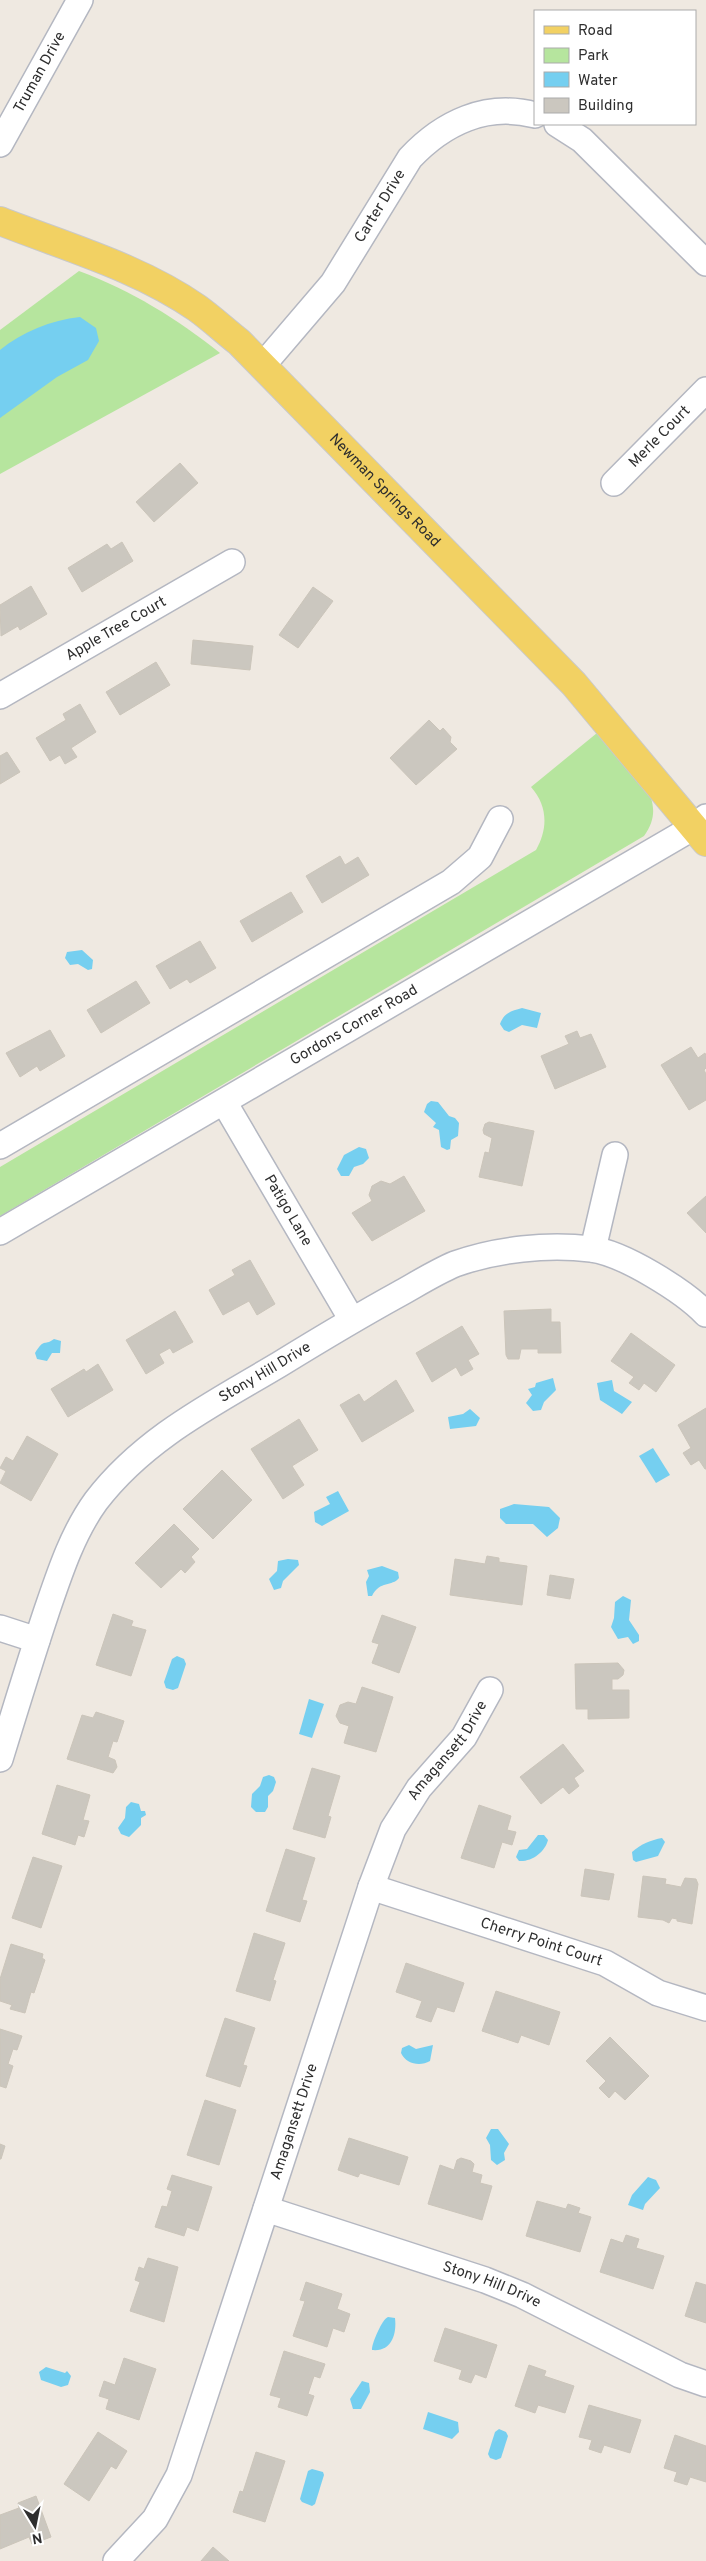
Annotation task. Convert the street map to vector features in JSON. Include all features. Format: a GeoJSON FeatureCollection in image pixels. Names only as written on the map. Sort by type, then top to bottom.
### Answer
{"type":"FeatureCollection","features":[{"type":"Feature","properties":{"kind":"main road","name":"Newman Springs Road"},"geometry":{"type":"LineString","coordinates":[[0,221],[112,263],[139,276],[196,308],[263,364],[574,684],[702,829]]}},
{"type":"Feature","properties":{"kind":"street","name":"Truman Drive"},"geometry":{"type":"LineString","coordinates":[[0,144],[80,0]]}},
{"type":"Feature","properties":{"kind":"street","name":"Carter Drive"},"geometry":{"type":"LineString","coordinates":[[263,364],[333,283],[410,158],[422,145],[450,124],[480,114],[501,111],[534,115]]}},
{"type":"Feature","properties":{"kind":"street"},"geometry":{"type":"LineString","coordinates":[[559,125],[582,140],[706,263]]}},
{"type":"Feature","properties":{"kind":"street","name":"Merle Court"},"geometry":{"type":"LineString","coordinates":[[614,483],[706,390]]}},
{"type":"Feature","properties":{"kind":"street","name":"Apple Tree Court"},"geometry":{"type":"LineString","coordinates":[[0,696],[232,562]]}},
{"type":"Feature","properties":{"kind":"street"},"geometry":{"type":"LineString","coordinates":[[0,1146],[451,882],[480,857],[500,819]]}},
{"type":"Feature","properties":{"kind":"street","name":"Gordons Corner Road"},"geometry":{"type":"LineString","coordinates":[[0,1232],[702,829]]}},
{"type":"Feature","properties":{"kind":"street","name":"Patigo Lane"},"geometry":{"type":"LineString","coordinates":[[224,1102],[352,1320]]}},
{"type":"Feature","properties":{"kind":"street"},"geometry":{"type":"LineString","coordinates":[[593,1249],[615,1155]]}},
{"type":"Feature","properties":{"kind":"street","name":"Stony Hill Drive"},"geometry":{"type":"LineString","coordinates":[[0,1759],[62,1566],[78,1531],[94,1504],[116,1476],[138,1454],[170,1430],[352,1320],[444,1269],[486,1255],[537,1248],[593,1249],[654,1276],[682,1293],[706,1314]]}},
{"type":"Feature","properties":{"kind":"street"},"geometry":{"type":"LineString","coordinates":[[0,1628],[37,1640]]}},
{"type":"Feature","properties":{"kind":"street","name":"Amagansett Drive"},"geometry":{"type":"LineString","coordinates":[[116,2561],[155,2519],[179,2475],[371,1887],[393,1829],[418,1788],[464,1737],[490,1690]]}},
{"type":"Feature","properties":{"kind":"street","name":"Cherry Point Court"},"geometry":{"type":"LineString","coordinates":[[371,1887],[605,1963],[658,1993],[706,2008]]}},
{"type":"Feature","properties":{"kind":"street","name":"Stony Hill Drive"},"geometry":{"type":"LineString","coordinates":[[266,2209],[485,2280],[522,2295],[680,2375],[706,2384]]}},
{"type":"Feature","properties":{"kind":"green space"},"geometry":{"type":"Polygon","coordinates":[[[79,271],[117,287],[153,306],[187,328],[220,353],[0,474],[0,330],[79,271]]]}},
{"type":"Feature","properties":{"kind":"green space"},"geometry":{"type":"Polygon","coordinates":[[[597,733],[631,767],[649,793],[653,807],[652,821],[644,836],[0,1216],[0,1167],[536,850],[543,834],[544,818],[541,802],[531,787],[597,733]]]}},
{"type":"Feature","properties":{"kind":"water"},"geometry":{"type":"Polygon","coordinates":[[[80,317],[96,328],[99,341],[88,360],[57,377],[0,418],[0,350],[27,332],[58,321],[80,317]]]}},
{"type":"Feature","properties":{"kind":"water"},"geometry":{"type":"Polygon","coordinates":[[[82,950],[93,960],[92,969],[88,970],[78,964],[70,965],[65,958],[67,952],[82,950]]]}},
{"type":"Feature","properties":{"kind":"water"},"geometry":{"type":"Polygon","coordinates":[[[522,1008],[541,1013],[537,1028],[522,1025],[509,1032],[504,1030],[500,1024],[504,1017],[511,1011],[522,1008]]]}},
{"type":"Feature","properties":{"kind":"water"},"geometry":{"type":"Polygon","coordinates":[[[431,1101],[438,1102],[449,1116],[455,1118],[459,1123],[458,1136],[451,1140],[450,1149],[447,1150],[441,1147],[439,1130],[433,1127],[436,1123],[424,1112],[427,1104],[431,1101]]]}},
{"type":"Feature","properties":{"kind":"water"},"geometry":{"type":"Polygon","coordinates":[[[359,1147],[366,1149],[369,1158],[363,1164],[354,1167],[349,1176],[341,1176],[337,1169],[344,1155],[359,1147]]]}},
{"type":"Feature","properties":{"kind":"water"},"geometry":{"type":"Polygon","coordinates":[[[54,1339],[61,1341],[60,1353],[52,1353],[47,1361],[37,1359],[35,1353],[41,1345],[54,1339]]]}},
{"type":"Feature","properties":{"kind":"water"},"geometry":{"type":"Polygon","coordinates":[[[553,1378],[556,1390],[544,1402],[541,1410],[533,1411],[526,1403],[532,1395],[528,1389],[535,1387],[536,1383],[553,1378]]]}},
{"type":"Feature","properties":{"kind":"water"},"geometry":{"type":"Polygon","coordinates":[[[612,1380],[614,1391],[632,1402],[622,1414],[600,1400],[597,1383],[612,1380]]]}},
{"type":"Feature","properties":{"kind":"water"},"geometry":{"type":"Polygon","coordinates":[[[470,1409],[480,1418],[476,1426],[450,1429],[448,1417],[463,1414],[470,1409]]]}},
{"type":"Feature","properties":{"kind":"water"},"geometry":{"type":"Polygon","coordinates":[[[653,1448],[670,1475],[656,1483],[639,1456],[653,1448]]]}},
{"type":"Feature","properties":{"kind":"water"},"geometry":{"type":"Polygon","coordinates":[[[338,1491],[349,1511],[322,1526],[315,1522],[314,1512],[330,1504],[326,1497],[338,1491]]]}},
{"type":"Feature","properties":{"kind":"water"},"geometry":{"type":"Polygon","coordinates":[[[514,1504],[549,1507],[560,1518],[558,1528],[547,1537],[533,1524],[506,1524],[500,1518],[500,1509],[514,1504]]]}},
{"type":"Feature","properties":{"kind":"water"},"geometry":{"type":"Polygon","coordinates":[[[298,1560],[299,1565],[283,1581],[281,1588],[274,1590],[269,1579],[277,1571],[278,1561],[298,1560]]]}},
{"type":"Feature","properties":{"kind":"water"},"geometry":{"type":"Polygon","coordinates":[[[382,1566],[398,1572],[399,1578],[379,1588],[372,1596],[368,1596],[366,1582],[369,1576],[367,1570],[382,1566]]]}},
{"type":"Feature","properties":{"kind":"water"},"geometry":{"type":"Polygon","coordinates":[[[623,1596],[631,1600],[629,1620],[639,1635],[639,1641],[633,1644],[628,1637],[618,1639],[611,1627],[614,1618],[615,1602],[623,1596]]]}},
{"type":"Feature","properties":{"kind":"water"},"geometry":{"type":"Polygon","coordinates":[[[177,1656],[184,1659],[186,1664],[178,1688],[173,1690],[166,1688],[164,1682],[172,1659],[177,1656]]]}},
{"type":"Feature","properties":{"kind":"water"},"geometry":{"type":"Polygon","coordinates":[[[309,1699],[324,1704],[312,1738],[299,1734],[309,1699]]]}},
{"type":"Feature","properties":{"kind":"water"},"geometry":{"type":"Polygon","coordinates":[[[269,1775],[274,1777],[276,1782],[273,1791],[268,1796],[268,1807],[265,1812],[256,1812],[251,1807],[252,1794],[260,1786],[263,1777],[269,1775]]]}},
{"type":"Feature","properties":{"kind":"water"},"geometry":{"type":"Polygon","coordinates":[[[131,1802],[139,1804],[141,1811],[145,1811],[146,1815],[141,1818],[141,1825],[129,1837],[121,1834],[118,1828],[125,1818],[126,1807],[131,1802]]]}},
{"type":"Feature","properties":{"kind":"water"},"geometry":{"type":"Polygon","coordinates":[[[538,1835],[544,1835],[548,1840],[544,1848],[533,1858],[519,1861],[516,1857],[519,1850],[527,1849],[538,1835]]]}},
{"type":"Feature","properties":{"kind":"water"},"geometry":{"type":"Polygon","coordinates":[[[662,1838],[665,1842],[658,1856],[636,1862],[633,1860],[632,1852],[635,1849],[662,1838]]]}},
{"type":"Feature","properties":{"kind":"water"},"geometry":{"type":"Polygon","coordinates":[[[409,2045],[416,2049],[433,2045],[430,2061],[418,2064],[406,2060],[401,2053],[402,2048],[409,2045]]]}},
{"type":"Feature","properties":{"kind":"water"},"geometry":{"type":"Polygon","coordinates":[[[491,2129],[498,2129],[509,2144],[504,2153],[505,2160],[497,2165],[491,2160],[490,2145],[486,2138],[491,2129]]]}},
{"type":"Feature","properties":{"kind":"water"},"geometry":{"type":"Polygon","coordinates":[[[648,2177],[656,2180],[660,2188],[645,2204],[643,2210],[628,2205],[632,2195],[648,2177]]]}},
{"type":"Feature","properties":{"kind":"water"},"geometry":{"type":"Polygon","coordinates":[[[388,2317],[395,2318],[394,2336],[384,2348],[372,2350],[377,2332],[388,2317]]]}},
{"type":"Feature","properties":{"kind":"water"},"geometry":{"type":"Polygon","coordinates":[[[46,2367],[65,2373],[67,2371],[71,2376],[68,2385],[61,2387],[41,2380],[39,2372],[46,2367]]]}},
{"type":"Feature","properties":{"kind":"water"},"geometry":{"type":"Polygon","coordinates":[[[362,2381],[369,2383],[370,2392],[361,2409],[353,2409],[350,2399],[362,2381]]]}},
{"type":"Feature","properties":{"kind":"water"},"geometry":{"type":"Polygon","coordinates":[[[428,2412],[458,2422],[459,2432],[452,2439],[423,2429],[428,2412]]]}},
{"type":"Feature","properties":{"kind":"water"},"geometry":{"type":"Polygon","coordinates":[[[499,2429],[506,2432],[508,2436],[501,2458],[496,2460],[490,2458],[488,2454],[495,2432],[499,2429]]]}},
{"type":"Feature","properties":{"kind":"water"},"geometry":{"type":"Polygon","coordinates":[[[312,2469],[323,2472],[324,2475],[315,2504],[312,2506],[302,2502],[300,2499],[308,2471],[312,2469]]]}},
{"type":"Feature","properties":{"kind":"building"},"geometry":{"type":"Polygon","coordinates":[[[180,463],[198,483],[154,522],[136,502],[180,463]]]}},
{"type":"Feature","properties":{"kind":"building"},"geometry":{"type":"Polygon","coordinates":[[[122,542],[133,561],[82,592],[68,568],[107,544],[111,549],[122,542]]]}},
{"type":"Feature","properties":{"kind":"building"},"geometry":{"type":"Polygon","coordinates":[[[31,586],[47,614],[20,630],[18,626],[1,636],[0,605],[31,586]]]}},
{"type":"Feature","properties":{"kind":"building"},"geometry":{"type":"Polygon","coordinates":[[[313,587],[333,601],[298,648],[279,635],[313,587]]]}},
{"type":"Feature","properties":{"kind":"building"},"geometry":{"type":"Polygon","coordinates":[[[193,640],[253,646],[250,670],[191,664],[193,640]]]}},
{"type":"Feature","properties":{"kind":"building"},"geometry":{"type":"Polygon","coordinates":[[[156,662],[170,685],[120,715],[106,692],[156,662]]]}},
{"type":"Feature","properties":{"kind":"building"},"geometry":{"type":"Polygon","coordinates":[[[80,704],[96,732],[71,748],[77,757],[65,764],[60,755],[50,761],[36,738],[66,720],[63,714],[80,704]]]}},
{"type":"Feature","properties":{"kind":"building"},"geometry":{"type":"Polygon","coordinates":[[[429,720],[440,731],[443,728],[451,737],[450,742],[457,749],[416,785],[390,758],[429,720]]]}},
{"type":"Feature","properties":{"kind":"building"},"geometry":{"type":"Polygon","coordinates":[[[7,752],[20,772],[0,784],[0,756],[7,752]]]}},
{"type":"Feature","properties":{"kind":"building"},"geometry":{"type":"Polygon","coordinates":[[[340,856],[345,865],[358,857],[369,875],[322,903],[306,876],[340,856]]]}},
{"type":"Feature","properties":{"kind":"building"},"geometry":{"type":"Polygon","coordinates":[[[291,892],[303,912],[252,942],[240,921],[291,892]]]}},
{"type":"Feature","properties":{"kind":"building"},"geometry":{"type":"Polygon","coordinates":[[[200,941],[216,968],[190,983],[187,979],[170,989],[156,966],[200,941]]]}},
{"type":"Feature","properties":{"kind":"building"},"geometry":{"type":"Polygon","coordinates":[[[136,981],[150,1003],[101,1033],[87,1010],[136,981]]]}},
{"type":"Feature","properties":{"kind":"building"},"geometry":{"type":"Polygon","coordinates":[[[50,1030],[65,1056],[40,1071],[37,1066],[20,1077],[6,1053],[50,1030]]]}},
{"type":"Feature","properties":{"kind":"building"},"geometry":{"type":"Polygon","coordinates":[[[577,1031],[580,1038],[591,1034],[606,1067],[555,1089],[541,1056],[569,1044],[565,1036],[577,1031]]]}},
{"type":"Feature","properties":{"kind":"building"},"geometry":{"type":"Polygon","coordinates":[[[691,1047],[698,1058],[705,1053],[706,1056],[706,1068],[704,1070],[706,1074],[706,1100],[689,1110],[661,1065],[691,1047]]]}},
{"type":"Feature","properties":{"kind":"building"},"geometry":{"type":"Polygon","coordinates":[[[489,1122],[534,1131],[522,1186],[479,1177],[485,1152],[489,1153],[492,1138],[484,1134],[483,1130],[485,1124],[489,1122]]]}},
{"type":"Feature","properties":{"kind":"building"},"geometry":{"type":"Polygon","coordinates":[[[404,1176],[425,1211],[372,1241],[352,1213],[372,1201],[369,1195],[372,1186],[381,1181],[390,1184],[404,1176]]]}},
{"type":"Feature","properties":{"kind":"building"},"geometry":{"type":"Polygon","coordinates":[[[706,1196],[706,1233],[687,1213],[706,1196]]]}},
{"type":"Feature","properties":{"kind":"building"},"geometry":{"type":"Polygon","coordinates":[[[250,1260],[275,1304],[257,1315],[249,1301],[223,1315],[209,1290],[235,1275],[232,1270],[250,1260]]]}},
{"type":"Feature","properties":{"kind":"building"},"geometry":{"type":"Polygon","coordinates":[[[551,1309],[551,1322],[560,1322],[561,1353],[538,1353],[538,1349],[521,1349],[519,1359],[508,1359],[506,1355],[504,1311],[551,1309]]]}},
{"type":"Feature","properties":{"kind":"building"},"geometry":{"type":"Polygon","coordinates":[[[175,1311],[193,1342],[173,1353],[170,1348],[159,1354],[164,1363],[146,1374],[126,1340],[175,1311]]]}},
{"type":"Feature","properties":{"kind":"building"},"geometry":{"type":"Polygon","coordinates":[[[462,1326],[479,1354],[468,1360],[473,1369],[461,1376],[456,1367],[432,1382],[416,1353],[462,1326]]]}},
{"type":"Feature","properties":{"kind":"building"},"geometry":{"type":"Polygon","coordinates":[[[631,1333],[675,1365],[656,1392],[644,1383],[639,1390],[629,1383],[634,1377],[611,1361],[631,1333]]]}},
{"type":"Feature","properties":{"kind":"building"},"geometry":{"type":"Polygon","coordinates":[[[98,1364],[113,1390],[68,1417],[51,1389],[84,1369],[86,1372],[98,1364]]]}},
{"type":"Feature","properties":{"kind":"building"},"geometry":{"type":"Polygon","coordinates":[[[396,1380],[414,1411],[362,1442],[340,1405],[359,1394],[364,1402],[396,1380]]]}},
{"type":"Feature","properties":{"kind":"building"},"geometry":{"type":"Polygon","coordinates":[[[706,1408],[705,1469],[699,1460],[691,1465],[683,1453],[691,1448],[678,1425],[706,1408]]]}},
{"type":"Feature","properties":{"kind":"building"},"geometry":{"type":"Polygon","coordinates":[[[299,1419],[318,1450],[292,1466],[304,1485],[283,1499],[251,1449],[299,1419]]]}},
{"type":"Feature","properties":{"kind":"building"},"geometry":{"type":"Polygon","coordinates":[[[27,1436],[58,1454],[31,1501],[0,1483],[6,1471],[0,1468],[6,1457],[13,1461],[27,1436]]]}},
{"type":"Feature","properties":{"kind":"building"},"geometry":{"type":"Polygon","coordinates":[[[222,1470],[252,1500],[213,1539],[183,1509],[222,1470]]]}},
{"type":"Feature","properties":{"kind":"building"},"geometry":{"type":"Polygon","coordinates":[[[174,1524],[199,1549],[191,1557],[195,1562],[185,1573],[181,1569],[161,1588],[135,1563],[174,1524]]]}},
{"type":"Feature","properties":{"kind":"building"},"geometry":{"type":"Polygon","coordinates":[[[487,1556],[499,1558],[499,1562],[527,1566],[522,1605],[450,1595],[455,1559],[485,1564],[487,1556]]]}},
{"type":"Feature","properties":{"kind":"building"},"geometry":{"type":"Polygon","coordinates":[[[550,1575],[574,1579],[570,1599],[547,1595],[550,1575]]]}},
{"type":"Feature","properties":{"kind":"building"},"geometry":{"type":"Polygon","coordinates":[[[113,1614],[133,1621],[131,1626],[146,1630],[131,1676],[96,1665],[113,1614]]]}},
{"type":"Feature","properties":{"kind":"building"},"geometry":{"type":"Polygon","coordinates":[[[382,1615],[416,1627],[399,1673],[372,1663],[379,1644],[372,1642],[382,1615]]]}},
{"type":"Feature","properties":{"kind":"building"},"geometry":{"type":"Polygon","coordinates":[[[618,1663],[624,1670],[623,1675],[618,1679],[612,1679],[612,1690],[629,1690],[629,1718],[588,1719],[588,1709],[576,1709],[575,1664],[618,1663]]]}},
{"type":"Feature","properties":{"kind":"building"},"geometry":{"type":"Polygon","coordinates":[[[362,1687],[393,1697],[376,1752],[344,1743],[349,1726],[340,1723],[336,1716],[340,1705],[348,1702],[356,1704],[362,1687]]]}},
{"type":"Feature","properties":{"kind":"building"},"geometry":{"type":"Polygon","coordinates":[[[96,1712],[124,1721],[117,1742],[113,1741],[108,1757],[115,1760],[117,1767],[113,1773],[67,1759],[82,1715],[93,1718],[96,1712]]]}},
{"type":"Feature","properties":{"kind":"building"},"geometry":{"type":"Polygon","coordinates":[[[563,1744],[584,1771],[574,1778],[579,1786],[569,1794],[563,1787],[541,1804],[520,1777],[563,1744]]]}},
{"type":"Feature","properties":{"kind":"building"},"geometry":{"type":"Polygon","coordinates":[[[312,1768],[340,1776],[328,1816],[331,1817],[325,1838],[293,1829],[312,1768]]]}},
{"type":"Feature","properties":{"kind":"building"},"geometry":{"type":"Polygon","coordinates":[[[57,1785],[90,1795],[83,1820],[89,1821],[84,1837],[78,1835],[75,1845],[42,1834],[57,1785]]]}},
{"type":"Feature","properties":{"kind":"building"},"geometry":{"type":"Polygon","coordinates":[[[479,1805],[511,1816],[507,1830],[516,1832],[512,1845],[502,1842],[494,1868],[461,1858],[479,1805]]]}},
{"type":"Feature","properties":{"kind":"building"},"geometry":{"type":"Polygon","coordinates":[[[286,1849],[315,1858],[302,1900],[307,1901],[300,1922],[266,1911],[286,1849]]]}},
{"type":"Feature","properties":{"kind":"building"},"geometry":{"type":"Polygon","coordinates":[[[33,1857],[62,1866],[41,1928],[12,1918],[33,1857]]]}},
{"type":"Feature","properties":{"kind":"building"},"geometry":{"type":"Polygon","coordinates":[[[585,1869],[614,1874],[609,1900],[581,1896],[585,1869]]]}},
{"type":"Feature","properties":{"kind":"building"},"geometry":{"type":"Polygon","coordinates":[[[643,1876],[666,1879],[665,1884],[681,1887],[685,1878],[696,1879],[698,1884],[692,1924],[672,1918],[669,1923],[663,1920],[638,1917],[643,1876]]]}},
{"type":"Feature","properties":{"kind":"building"},"geometry":{"type":"Polygon","coordinates":[[[254,1933],[285,1943],[273,1980],[276,1981],[270,2001],[236,1991],[254,1933]]]}},
{"type":"Feature","properties":{"kind":"building"},"geometry":{"type":"Polygon","coordinates":[[[11,1944],[43,1954],[42,1958],[45,1960],[34,1993],[31,1992],[25,2013],[10,2009],[12,2005],[0,2001],[0,1979],[11,1944]]]}},
{"type":"Feature","properties":{"kind":"building"},"geometry":{"type":"Polygon","coordinates":[[[406,1963],[464,1983],[454,2012],[437,2007],[431,2022],[416,2017],[422,2001],[396,1992],[406,1963]]]}},
{"type":"Feature","properties":{"kind":"building"},"geometry":{"type":"Polygon","coordinates":[[[496,1991],[560,2012],[549,2045],[521,2035],[518,2043],[482,2031],[496,1991]]]}},
{"type":"Feature","properties":{"kind":"building"},"geometry":{"type":"Polygon","coordinates":[[[225,2018],[255,2028],[243,2065],[247,2066],[240,2087],[206,2076],[225,2018]]]}},
{"type":"Feature","properties":{"kind":"building"},"geometry":{"type":"Polygon","coordinates":[[[0,2029],[22,2036],[17,2050],[13,2049],[8,2064],[13,2066],[6,2088],[0,2086],[0,2029]]]}},
{"type":"Feature","properties":{"kind":"building"},"geometry":{"type":"Polygon","coordinates":[[[610,2037],[649,2076],[625,2100],[615,2091],[609,2098],[599,2088],[606,2081],[586,2061],[610,2037]]]}},
{"type":"Feature","properties":{"kind":"building"},"geometry":{"type":"Polygon","coordinates":[[[205,2100],[236,2110],[219,2165],[187,2155],[205,2100]]]}},
{"type":"Feature","properties":{"kind":"building"},"geometry":{"type":"Polygon","coordinates":[[[349,2138],[408,2157],[399,2185],[360,2173],[358,2177],[338,2170],[349,2138]]]}},
{"type":"Feature","properties":{"kind":"building"},"geometry":{"type":"Polygon","coordinates":[[[0,2144],[5,2146],[1,2159],[0,2159],[0,2144]]]}},
{"type":"Feature","properties":{"kind":"building"},"geometry":{"type":"Polygon","coordinates":[[[461,2158],[474,2164],[472,2172],[482,2175],[480,2183],[492,2186],[482,2220],[428,2204],[440,2165],[454,2170],[457,2160],[461,2158]]]}},
{"type":"Feature","properties":{"kind":"building"},"geometry":{"type":"Polygon","coordinates":[[[172,2175],[212,2187],[198,2231],[187,2227],[184,2236],[155,2227],[162,2206],[167,2207],[172,2191],[167,2189],[172,2175]]]}},
{"type":"Feature","properties":{"kind":"building"},"geometry":{"type":"Polygon","coordinates":[[[537,2201],[566,2209],[568,2204],[580,2208],[578,2213],[591,2217],[580,2252],[526,2236],[537,2201]]]}},
{"type":"Feature","properties":{"kind":"building"},"geometry":{"type":"Polygon","coordinates":[[[626,2235],[639,2239],[636,2248],[664,2256],[653,2289],[600,2272],[611,2239],[623,2243],[626,2235]]]}},
{"type":"Feature","properties":{"kind":"building"},"geometry":{"type":"Polygon","coordinates":[[[148,2258],[178,2267],[164,2322],[130,2311],[140,2282],[135,2280],[139,2267],[144,2269],[148,2258]]]}},
{"type":"Feature","properties":{"kind":"building"},"geometry":{"type":"Polygon","coordinates":[[[306,2282],[342,2294],[337,2309],[350,2314],[344,2332],[333,2328],[327,2347],[293,2336],[305,2301],[300,2300],[306,2282]]]}},
{"type":"Feature","properties":{"kind":"building"},"geometry":{"type":"Polygon","coordinates":[[[696,2282],[706,2285],[706,2323],[685,2316],[696,2282]]]}},
{"type":"Feature","properties":{"kind":"building"},"geometry":{"type":"Polygon","coordinates":[[[445,2328],[497,2345],[486,2378],[475,2374],[471,2383],[459,2379],[462,2370],[434,2361],[445,2328]]]}},
{"type":"Feature","properties":{"kind":"building"},"geometry":{"type":"Polygon","coordinates":[[[284,2351],[325,2364],[320,2378],[314,2376],[308,2394],[314,2396],[307,2416],[278,2407],[281,2398],[270,2395],[284,2351]]]}},
{"type":"Feature","properties":{"kind":"building"},"geometry":{"type":"Polygon","coordinates":[[[124,2358],[156,2369],[139,2420],[106,2409],[109,2399],[99,2396],[104,2381],[115,2385],[124,2358]]]}},
{"type":"Feature","properties":{"kind":"building"},"geometry":{"type":"Polygon","coordinates":[[[529,2365],[546,2371],[544,2376],[574,2386],[565,2413],[538,2405],[535,2413],[515,2406],[529,2365]]]}},
{"type":"Feature","properties":{"kind":"building"},"geometry":{"type":"Polygon","coordinates":[[[589,2405],[641,2420],[630,2453],[604,2445],[601,2453],[589,2449],[592,2440],[579,2437],[589,2405]]]}},
{"type":"Feature","properties":{"kind":"building"},"geometry":{"type":"Polygon","coordinates":[[[98,2432],[127,2451],[116,2469],[111,2466],[89,2501],[64,2484],[98,2432]]]}},
{"type":"Feature","properties":{"kind":"building"},"geometry":{"type":"Polygon","coordinates":[[[675,2435],[706,2446],[706,2482],[690,2477],[687,2485],[674,2481],[677,2472],[664,2468],[675,2435]]]}},
{"type":"Feature","properties":{"kind":"building"},"geometry":{"type":"Polygon","coordinates":[[[256,2452],[285,2461],[265,2522],[233,2512],[240,2491],[243,2492],[256,2452]]]}},
{"type":"Feature","properties":{"kind":"building"},"geometry":{"type":"Polygon","coordinates":[[[36,2496],[51,2537],[32,2544],[29,2537],[0,2549],[0,2515],[19,2508],[18,2503],[36,2496]]]}},
{"type":"Feature","properties":{"kind":"building"},"geometry":{"type":"Polygon","coordinates":[[[213,2547],[229,2561],[201,2561],[213,2547]]]}}]}
